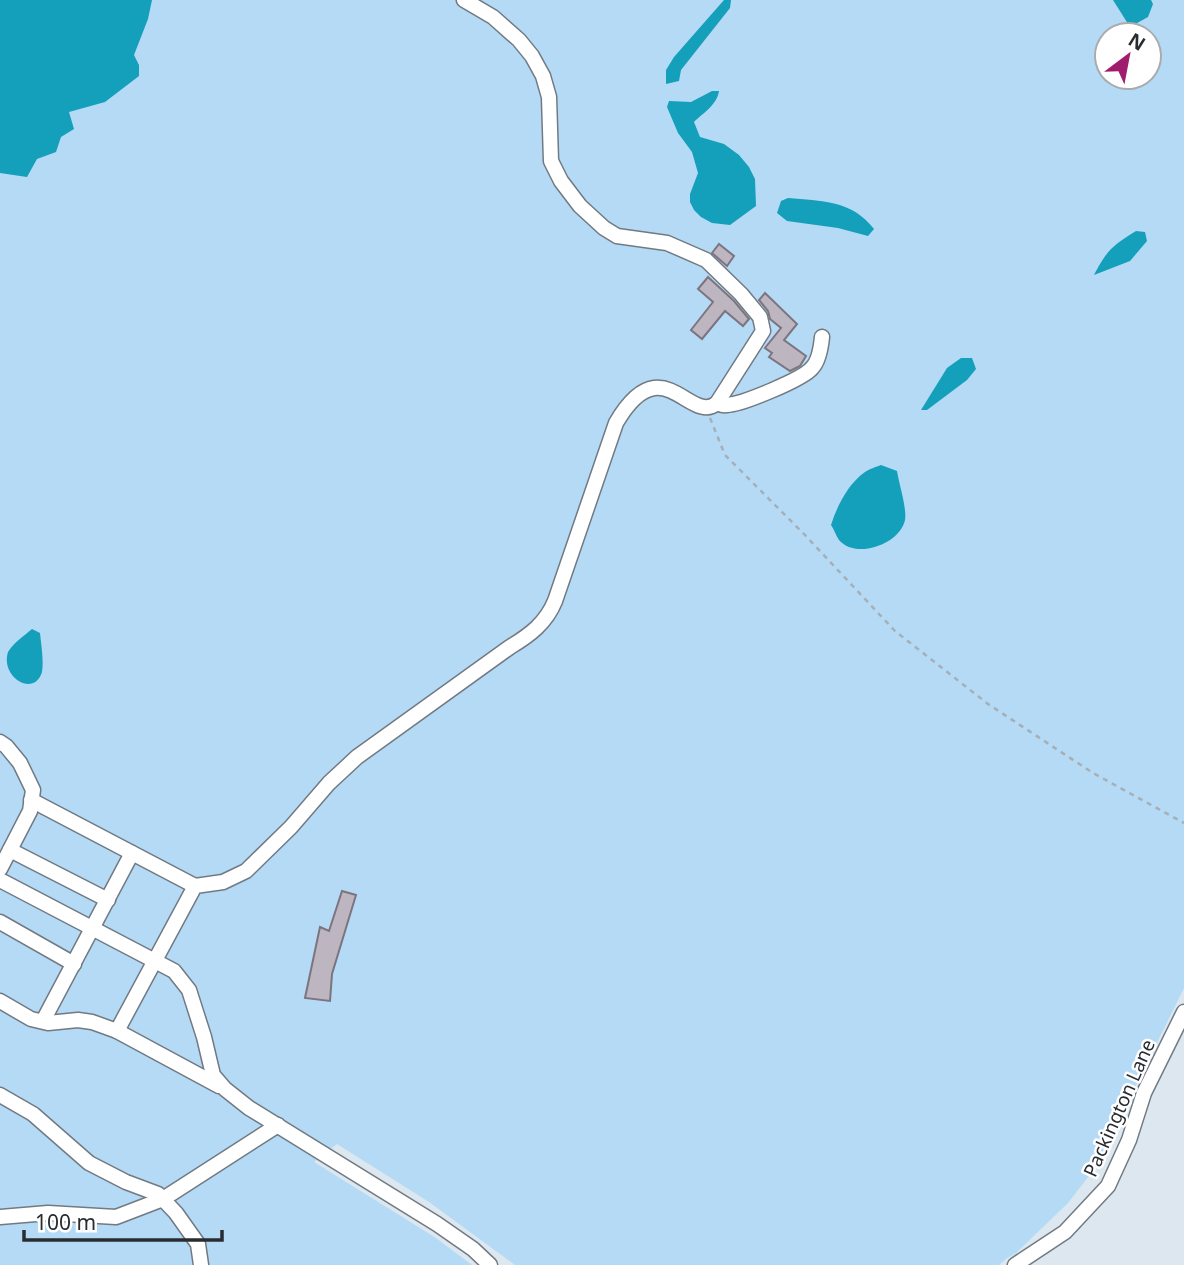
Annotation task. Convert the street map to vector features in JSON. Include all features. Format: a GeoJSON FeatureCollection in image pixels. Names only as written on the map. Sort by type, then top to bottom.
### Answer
{"type":"FeatureCollection","features":[{"type":"Feature","properties":{"kind":"street"},"geometry":{"type":"LineString","coordinates":[[464,0],[493,17],[519,40],[532,56],[543,76],[549,97],[551,161],[580,206],[617,236],[667,243],[706,260],[760,317],[763,331],[712,406]]}},
{"type":"Feature","properties":{"kind":"street"},"geometry":{"type":"LineString","coordinates":[[31,800],[195,886],[223,882],[246,871],[357,757],[541,625],[555,601],[616,424],[632,400],[659,387],[712,406],[737,403],[767,393],[813,368],[822,337]]}},
{"type":"Feature","properties":{"kind":"street"},"geometry":{"type":"LineString","coordinates":[[0,742],[20,763],[33,790],[30,811],[0,869]]}},
{"type":"Feature","properties":{"kind":"street"},"geometry":{"type":"LineString","coordinates":[[10,850],[108,900]]}},
{"type":"Feature","properties":{"kind":"street"},"geometry":{"type":"LineString","coordinates":[[43,1021],[132,853]]}},
{"type":"Feature","properties":{"kind":"street"},"geometry":{"type":"LineString","coordinates":[[0,880],[174,971],[189,990],[213,1075],[225,1089]]}},
{"type":"Feature","properties":{"kind":"street"},"geometry":{"type":"LineString","coordinates":[[117,1031],[195,886]]}},
{"type":"Feature","properties":{"kind":"street"},"geometry":{"type":"LineString","coordinates":[[0,922],[74,964]]}},
{"type":"Feature","properties":{"kind":"street"},"geometry":{"type":"LineString","coordinates":[[0,1001],[31,1019],[48,1023],[92,1021],[117,1031],[225,1089],[249,1108],[437,1224],[473,1249],[490,1265]]}},
{"type":"Feature","properties":{"kind":"street","name":"Packington Lane"},"geometry":{"type":"LineString","coordinates":[[1015,1265],[1065,1232],[1108,1186],[1129,1140],[1144,1093],[1184,1012]]}},
{"type":"Feature","properties":{"kind":"street"},"geometry":{"type":"LineString","coordinates":[[0,1095],[33,1114],[89,1164],[125,1182],[158,1194],[176,1213],[198,1244],[201,1265]]}},
{"type":"Feature","properties":{"kind":"street"},"geometry":{"type":"LineString","coordinates":[[0,1217],[48,1213],[116,1217],[163,1199],[278,1125]]}},
{"type":"Feature","properties":{"kind":"path"},"geometry":{"type":"LineString","coordinates":[[712,406],[725,455],[895,631],[988,704],[1094,773],[1184,823]]}},
{"type":"Feature","properties":{"kind":"shaded area"},"geometry":{"type":"Polygon","coordinates":[[[0,0],[1184,0],[1184,988],[1102,1159],[1068,1203],[1016,1253],[999,1265],[515,1265],[429,1202],[337,1144],[314,1162],[436,1238],[472,1265],[0,1265],[0,0]]]}},
{"type":"Feature","properties":{"kind":"water"},"geometry":{"type":"Polygon","coordinates":[[[0,0],[152,0],[148,19],[134,55],[139,65],[139,76],[105,102],[69,112],[74,129],[61,137],[56,152],[37,159],[27,177],[0,173],[0,0]]]}},
{"type":"Feature","properties":{"kind":"water"},"geometry":{"type":"Polygon","coordinates":[[[724,0],[731,0],[730,8],[681,70],[679,81],[666,84],[666,70],[674,57],[724,0]]]}},
{"type":"Feature","properties":{"kind":"water"},"geometry":{"type":"Polygon","coordinates":[[[1113,0],[1151,0],[1153,4],[1148,17],[1141,21],[1126,21],[1113,0]]]}},
{"type":"Feature","properties":{"kind":"water"},"geometry":{"type":"Polygon","coordinates":[[[712,91],[719,91],[716,100],[694,122],[700,137],[724,144],[739,155],[755,179],[756,206],[730,225],[712,223],[694,210],[690,194],[698,173],[692,152],[678,133],[667,107],[669,101],[691,102],[712,91]]]}},
{"type":"Feature","properties":{"kind":"water"},"geometry":{"type":"Polygon","coordinates":[[[788,198],[824,201],[846,207],[865,219],[874,229],[868,236],[838,228],[787,221],[777,213],[781,201],[788,198]]]}},
{"type":"Feature","properties":{"kind":"water"},"geometry":{"type":"Polygon","coordinates":[[[1136,231],[1145,232],[1147,241],[1130,261],[1094,275],[1111,249],[1136,231]]]}},
{"type":"Feature","properties":{"kind":"water"},"geometry":{"type":"Polygon","coordinates":[[[961,358],[972,358],[976,369],[967,380],[927,410],[921,410],[947,368],[961,358]]]}},
{"type":"Feature","properties":{"kind":"water"},"geometry":{"type":"Polygon","coordinates":[[[881,465],[897,471],[905,520],[895,536],[886,542],[866,549],[847,546],[839,540],[831,525],[836,510],[848,489],[859,477],[881,465]]]}},
{"type":"Feature","properties":{"kind":"water"},"geometry":{"type":"Polygon","coordinates":[[[32,629],[40,633],[43,668],[38,680],[26,684],[13,676],[7,661],[10,648],[32,629]]]}},
{"type":"Feature","properties":{"kind":"building"},"geometry":{"type":"Polygon","coordinates":[[[719,244],[734,256],[727,266],[712,253],[719,244]]]}},
{"type":"Feature","properties":{"kind":"building"},"geometry":{"type":"Polygon","coordinates":[[[708,277],[749,319],[743,326],[725,311],[702,339],[691,330],[713,302],[698,289],[708,277]]]}},
{"type":"Feature","properties":{"kind":"building"},"geometry":{"type":"Polygon","coordinates":[[[765,293],[797,324],[784,340],[806,356],[800,366],[790,371],[769,357],[772,353],[765,348],[781,328],[770,319],[768,311],[759,300],[765,293]]]}},
{"type":"Feature","properties":{"kind":"building"},"geometry":{"type":"Polygon","coordinates":[[[342,891],[356,895],[332,974],[330,1001],[305,998],[320,927],[329,931],[342,891]]]}}]}
